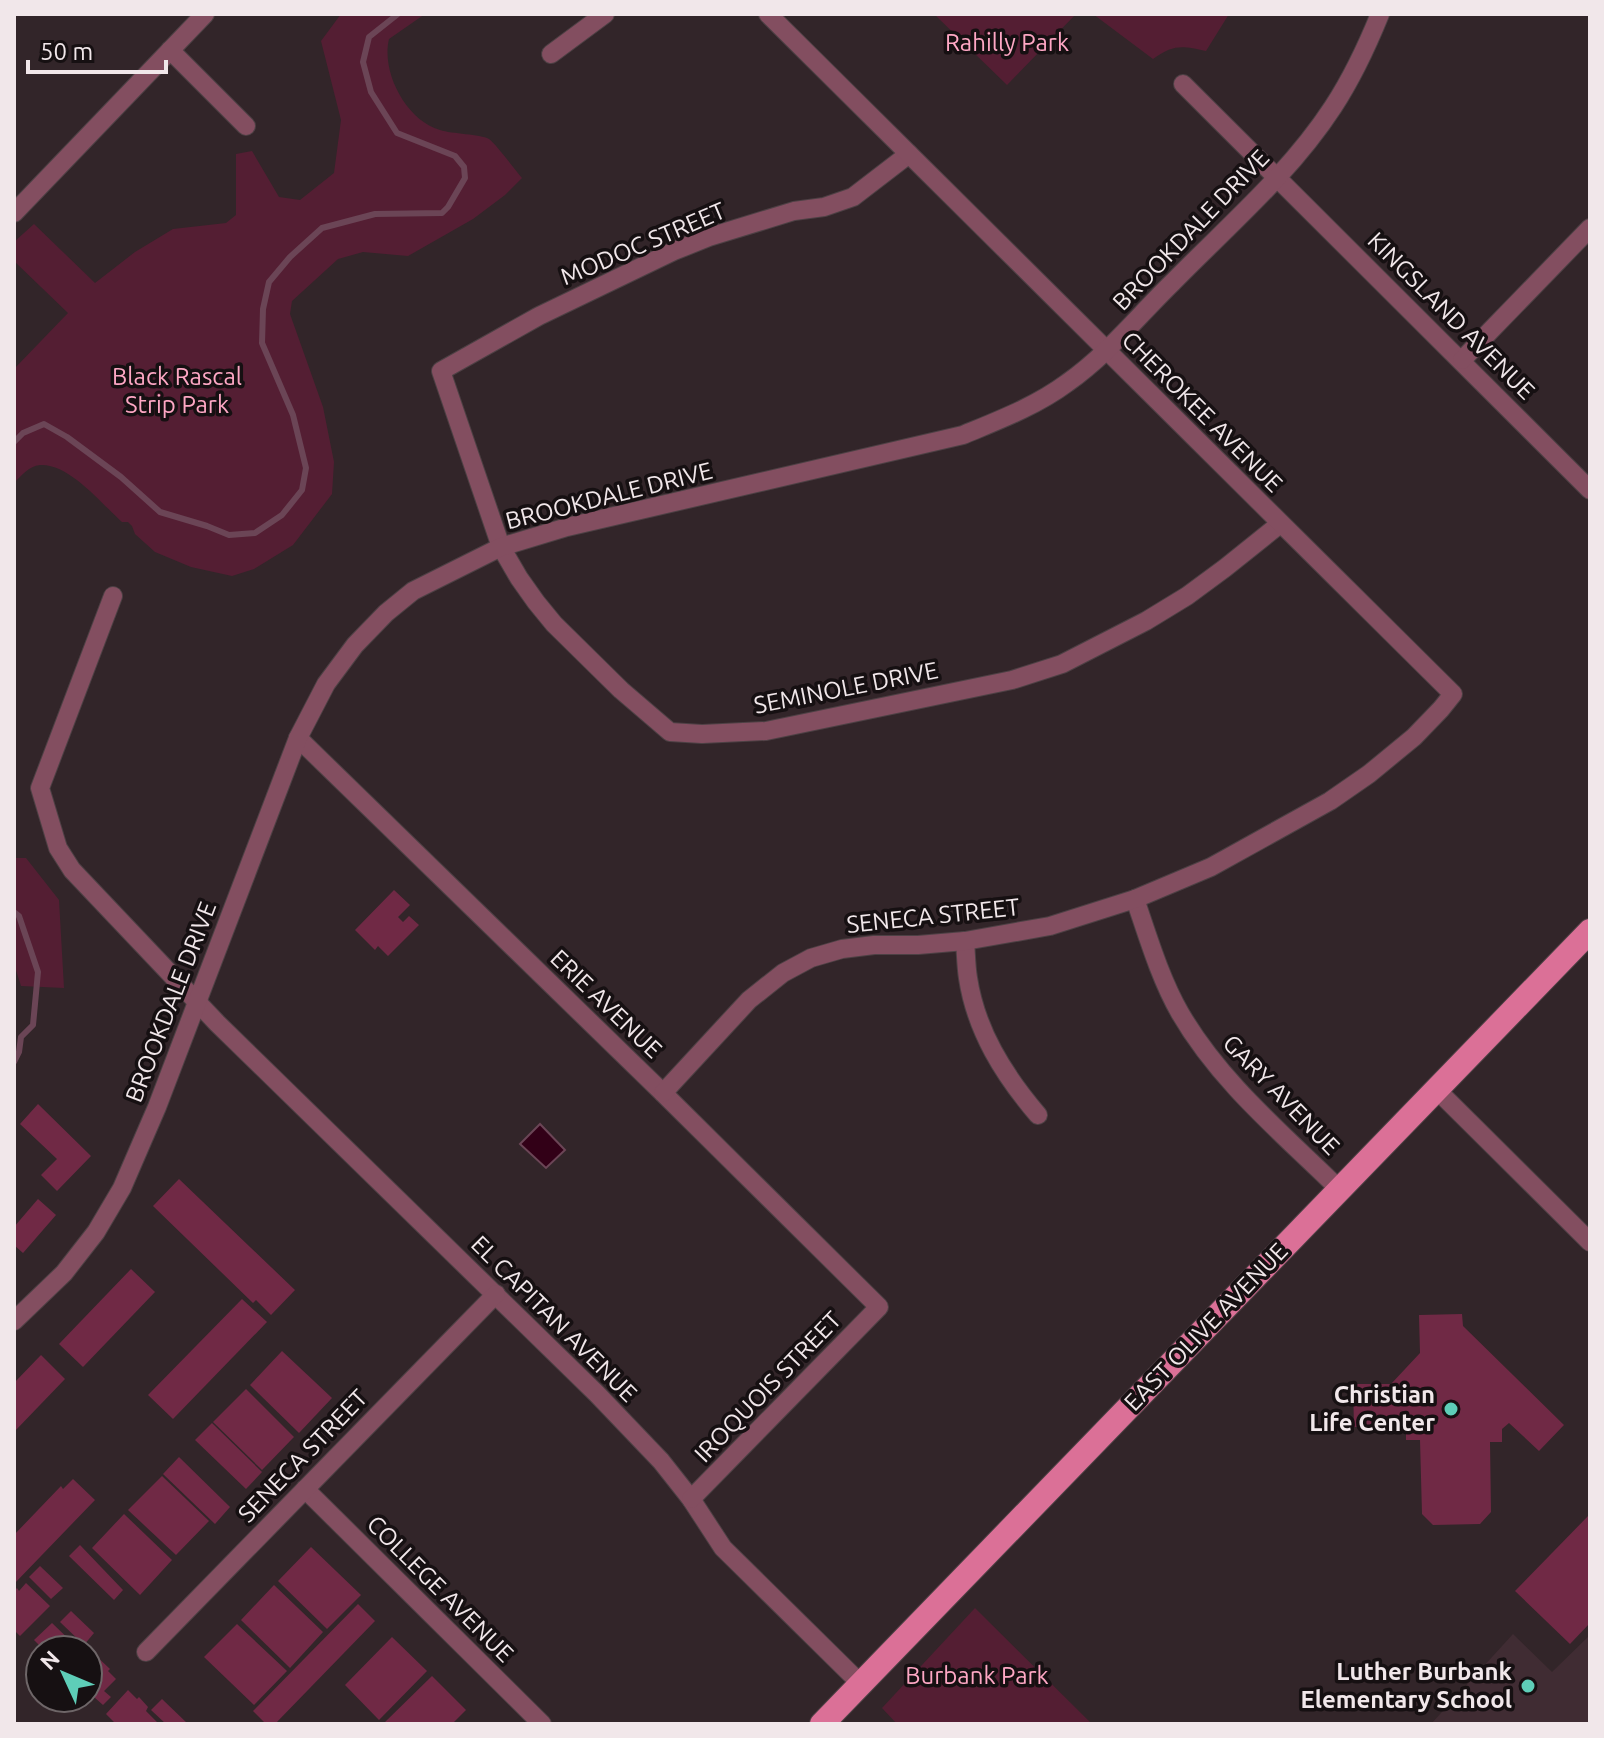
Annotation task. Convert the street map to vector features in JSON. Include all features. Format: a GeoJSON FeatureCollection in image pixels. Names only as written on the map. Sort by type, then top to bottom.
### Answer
{"type":"FeatureCollection","features":[{"type":"Feature","properties":{"kind":"main road","name":"EAST OLIVE AVENUE"},"geometry":{"type":"LineString","coordinates":[[822,1724],[1590,931]]}},
{"type":"Feature","properties":{"kind":"street"},"geometry":{"type":"LineString","coordinates":[[14,213],[205,14]]}},
{"type":"Feature","properties":{"kind":"street"},"geometry":{"type":"LineString","coordinates":[[551,54],[605,14]]}},
{"type":"Feature","properties":{"kind":"street","name":"CHEROKEE AVENUE"},"geometry":{"type":"LineString","coordinates":[[768,14],[1453,694],[1441,709]]}},
{"type":"Feature","properties":{"kind":"street","name":"BROOKDALE DRIVE"},"geometry":{"type":"LineString","coordinates":[[14,1321],[64,1273],[96,1232],[122,1188],[157,1107],[298,738],[326,684],[355,645],[386,613],[413,591],[501,547],[567,527],[963,435],[1024,410],[1065,385],[1107,352],[1277,177],[1333,106],[1361,59],[1380,14]]}},
{"type":"Feature","properties":{"kind":"street"},"geometry":{"type":"LineString","coordinates":[[170,50],[246,126]]}},
{"type":"Feature","properties":{"kind":"street","name":"KINGSLAND AVENUE"},"geometry":{"type":"LineString","coordinates":[[1183,84],[1590,490]]}},
{"type":"Feature","properties":{"kind":"street","name":"MODOC STREET"},"geometry":{"type":"LineString","coordinates":[[441,371],[539,316],[674,251],[794,211],[824,207],[853,197],[909,154]]}},
{"type":"Feature","properties":{"kind":"street"},"geometry":{"type":"LineString","coordinates":[[1462,360],[1590,228]]}},
{"type":"Feature","properties":{"kind":"street","name":"SEMINOLE DRIVE"},"geometry":{"type":"LineString","coordinates":[[441,371],[501,547],[554,624],[621,690],[670,732],[766,731],[1012,680],[1062,664],[1187,596],[1280,524]]}},
{"type":"Feature","properties":{"kind":"street","name":"EL CAPITAN AVENUE"},"geometry":{"type":"LineString","coordinates":[[113,596],[40,788],[58,848],[72,870],[228,1034],[597,1394],[691,1499],[723,1548],[861,1684]]}},
{"type":"Feature","properties":{"kind":"street","name":"SENECA STREET"},"geometry":{"type":"LineString","coordinates":[[663,1093],[749,1000],[783,973],[811,958],[842,949],[965,941],[1050,926],[1135,899],[1211,867],[1330,801],[1414,737],[1441,709]]}},
{"type":"Feature","properties":{"kind":"street","name":"ERIE AVENUE"},"geometry":{"type":"LineString","coordinates":[[298,738],[879,1307]]}},
{"type":"Feature","properties":{"kind":"street","name":"GARY AVENUE"},"geometry":{"type":"LineString","coordinates":[[1135,899],[1161,973],[1196,1039],[1215,1066],[1249,1103],[1339,1189]]}},
{"type":"Feature","properties":{"kind":"street"},"geometry":{"type":"LineString","coordinates":[[965,941],[968,979],[978,1017],[1000,1064],[1038,1115]]}},
{"type":"Feature","properties":{"kind":"street"},"geometry":{"type":"LineString","coordinates":[[1436,1089],[1590,1242]]}},
{"type":"Feature","properties":{"kind":"street","name":"SENECA STREET"},"geometry":{"type":"LineString","coordinates":[[146,1652],[496,1294]]}},
{"type":"Feature","properties":{"kind":"street","name":"IROQUOIS STREET"},"geometry":{"type":"LineString","coordinates":[[691,1499],[879,1307]]}},
{"type":"Feature","properties":{"kind":"street","name":"COLLEGE AVENUE"},"geometry":{"type":"LineString","coordinates":[[305,1489],[542,1724]]}},
{"type":"Feature","properties":{"kind":"shaded area"},"geometry":{"type":"Polygon","coordinates":[[[540,1124],[565,1150],[546,1168],[520,1144],[540,1124]]]}},
{"type":"Feature","properties":{"kind":"shaded area","name":"Luther Burbank Elementary School"},"geometry":{"type":"Polygon","coordinates":[[[1513,1634],[1552,1672],[1590,1635],[1590,1724],[1431,1724],[1513,1634]]]}},
{"type":"Feature","properties":{"kind":"green space","name":"Black Rascal Strip Park"},"geometry":{"type":"Polygon","coordinates":[[[341,14],[425,14],[389,39],[389,66],[399,93],[407,106],[428,125],[489,139],[522,178],[473,219],[408,256],[363,252],[338,259],[292,301],[290,314],[323,407],[334,462],[332,494],[293,545],[254,569],[232,576],[191,567],[155,552],[135,534],[128,522],[122,522],[84,486],[62,471],[51,466],[36,466],[14,483],[14,369],[68,313],[14,261],[14,242],[34,224],[95,283],[135,252],[173,229],[226,223],[236,215],[236,154],[252,151],[279,197],[300,200],[334,173],[341,120],[321,41],[341,14]]]}},
{"type":"Feature","properties":{"kind":"green space","name":"Rahilly Park"},"geometry":{"type":"Polygon","coordinates":[[[934,14],[1076,14],[1007,85],[934,14]]]}},
{"type":"Feature","properties":{"kind":"green space","name":"Rahilly Park"},"geometry":{"type":"Polygon","coordinates":[[[1093,14],[1229,14],[1206,51],[1178,48],[1153,59],[1093,14]]]}},
{"type":"Feature","properties":{"kind":"green space"},"geometry":{"type":"Polygon","coordinates":[[[14,858],[26,858],[59,900],[64,988],[21,986],[14,964],[14,858]]]}},
{"type":"Feature","properties":{"kind":"green space","name":"Burbank Park"},"geometry":{"type":"Polygon","coordinates":[[[975,1608],[1092,1724],[897,1724],[882,1708],[975,1608]]]}},
{"type":"Feature","properties":{"kind":"building"},"geometry":{"type":"Polygon","coordinates":[[[394,890],[410,905],[398,917],[403,922],[409,916],[419,925],[388,956],[378,946],[375,950],[355,930],[394,890]]]}},
{"type":"Feature","properties":{"kind":"building"},"geometry":{"type":"Polygon","coordinates":[[[38,1104],[91,1156],[57,1191],[41,1175],[57,1159],[20,1124],[38,1104]]]}},
{"type":"Feature","properties":{"kind":"building"},"geometry":{"type":"Polygon","coordinates":[[[179,1179],[295,1290],[271,1315],[256,1300],[253,1303],[153,1206],[179,1179]]]}},
{"type":"Feature","properties":{"kind":"building"},"geometry":{"type":"Polygon","coordinates":[[[38,1199],[56,1215],[23,1253],[14,1245],[14,1227],[38,1199]]]}},
{"type":"Feature","properties":{"kind":"building"},"geometry":{"type":"Polygon","coordinates":[[[131,1269],[155,1292],[83,1367],[59,1344],[131,1269]]]}},
{"type":"Feature","properties":{"kind":"building"},"geometry":{"type":"Polygon","coordinates":[[[242,1299],[267,1322],[173,1419],[148,1395],[242,1299]]]}},
{"type":"Feature","properties":{"kind":"building","name":"Christian Life Center"},"geometry":{"type":"Polygon","coordinates":[[[1462,1314],[1463,1326],[1564,1425],[1539,1451],[1509,1423],[1502,1429],[1502,1442],[1490,1442],[1491,1512],[1480,1524],[1433,1525],[1422,1514],[1420,1440],[1406,1440],[1406,1426],[1354,1427],[1353,1384],[1391,1384],[1420,1353],[1419,1315],[1462,1314]]]}},
{"type":"Feature","properties":{"kind":"building"},"geometry":{"type":"Polygon","coordinates":[[[282,1351],[332,1398],[299,1433],[250,1385],[282,1351]]]}},
{"type":"Feature","properties":{"kind":"building"},"geometry":{"type":"Polygon","coordinates":[[[41,1355],[65,1379],[14,1432],[14,1383],[41,1355]]]}},
{"type":"Feature","properties":{"kind":"building"},"geometry":{"type":"Polygon","coordinates":[[[246,1389],[294,1437],[262,1470],[213,1422],[246,1389]]]}},
{"type":"Feature","properties":{"kind":"building"},"geometry":{"type":"Polygon","coordinates":[[[212,1423],[262,1472],[246,1489],[195,1440],[212,1423]]]}},
{"type":"Feature","properties":{"kind":"building"},"geometry":{"type":"Polygon","coordinates":[[[179,1457],[230,1507],[215,1524],[163,1474],[179,1457]]]}},
{"type":"Feature","properties":{"kind":"building"},"geometry":{"type":"Polygon","coordinates":[[[162,1476],[209,1521],[176,1555],[128,1510],[162,1476]]]}},
{"type":"Feature","properties":{"kind":"building"},"geometry":{"type":"Polygon","coordinates":[[[73,1479],[95,1500],[14,1584],[14,1535],[61,1486],[63,1489],[73,1479]]]}},
{"type":"Feature","properties":{"kind":"building"},"geometry":{"type":"Polygon","coordinates":[[[124,1514],[172,1560],[140,1595],[92,1548],[124,1514]]]}},
{"type":"Feature","properties":{"kind":"building"},"geometry":{"type":"Polygon","coordinates":[[[1590,1514],[1590,1623],[1570,1644],[1515,1591],[1590,1514]]]}},
{"type":"Feature","properties":{"kind":"building"},"geometry":{"type":"Polygon","coordinates":[[[80,1545],[123,1590],[114,1600],[69,1556],[80,1545]]]}},
{"type":"Feature","properties":{"kind":"building"},"geometry":{"type":"Polygon","coordinates":[[[311,1547],[361,1595],[327,1629],[278,1581],[311,1547]]]}},
{"type":"Feature","properties":{"kind":"building"},"geometry":{"type":"Polygon","coordinates":[[[40,1566],[63,1588],[51,1599],[29,1577],[40,1566]]]}},
{"type":"Feature","properties":{"kind":"building"},"geometry":{"type":"Polygon","coordinates":[[[26,1583],[50,1606],[20,1636],[14,1630],[14,1591],[17,1588],[19,1591],[26,1583]]]}},
{"type":"Feature","properties":{"kind":"building"},"geometry":{"type":"Polygon","coordinates":[[[274,1585],[323,1632],[290,1668],[241,1620],[274,1585]]]}},
{"type":"Feature","properties":{"kind":"building"},"geometry":{"type":"Polygon","coordinates":[[[358,1604],[375,1621],[275,1724],[266,1724],[253,1711],[358,1604]]]}},
{"type":"Feature","properties":{"kind":"building"},"geometry":{"type":"Polygon","coordinates":[[[71,1611],[94,1633],[73,1634],[60,1622],[71,1611]]]}},
{"type":"Feature","properties":{"kind":"building"},"geometry":{"type":"Polygon","coordinates":[[[52,1623],[63,1634],[40,1634],[52,1623]]]}},
{"type":"Feature","properties":{"kind":"building"},"geometry":{"type":"Polygon","coordinates":[[[237,1624],[287,1671],[254,1705],[204,1657],[237,1624]]]}},
{"type":"Feature","properties":{"kind":"building"},"geometry":{"type":"Polygon","coordinates":[[[392,1637],[427,1671],[379,1720],[345,1685],[392,1637]]]}},
{"type":"Feature","properties":{"kind":"building"},"geometry":{"type":"Polygon","coordinates":[[[104,1663],[110,1669],[108,1671],[116,1679],[104,1691],[104,1663]]]}},
{"type":"Feature","properties":{"kind":"building"},"geometry":{"type":"Polygon","coordinates":[[[432,1676],[466,1710],[452,1724],[383,1724],[432,1676]]]}},
{"type":"Feature","properties":{"kind":"building"},"geometry":{"type":"Polygon","coordinates":[[[128,1690],[137,1699],[139,1697],[148,1707],[146,1711],[159,1724],[116,1724],[106,1714],[128,1690]]]}},
{"type":"Feature","properties":{"kind":"building"},"geometry":{"type":"Polygon","coordinates":[[[104,1691],[111,1697],[104,1704],[104,1691]]]}},
{"type":"Feature","properties":{"kind":"building"},"geometry":{"type":"Polygon","coordinates":[[[162,1699],[188,1724],[166,1724],[151,1710],[162,1699]]]}},
{"type":"Feature","properties":{"kind":"waterway"},"geometry":{"type":"LineString","coordinates":[[14,442],[23,433],[44,424],[121,477],[160,512],[229,535],[255,533],[282,515],[302,490],[306,468],[293,415],[262,343],[263,309],[269,282],[290,257],[322,228],[375,214],[442,213],[465,178],[464,167],[455,156],[397,133],[371,92],[363,62],[369,37],[398,14]]}},
{"type":"Feature","properties":{"kind":"waterway"},"geometry":{"type":"LineString","coordinates":[[14,912],[19,916],[38,972],[33,1025],[21,1037],[14,1062]]}},
{"type":"Feature","properties":{"kind":"place","name":"Christian Life Center"},"geometry":{"type":"Point","coordinates":[1451,1409]}},
{"type":"Feature","properties":{"kind":"place","name":"Luther Burbank Elementary School"},"geometry":{"type":"Point","coordinates":[1528,1686]}}]}
